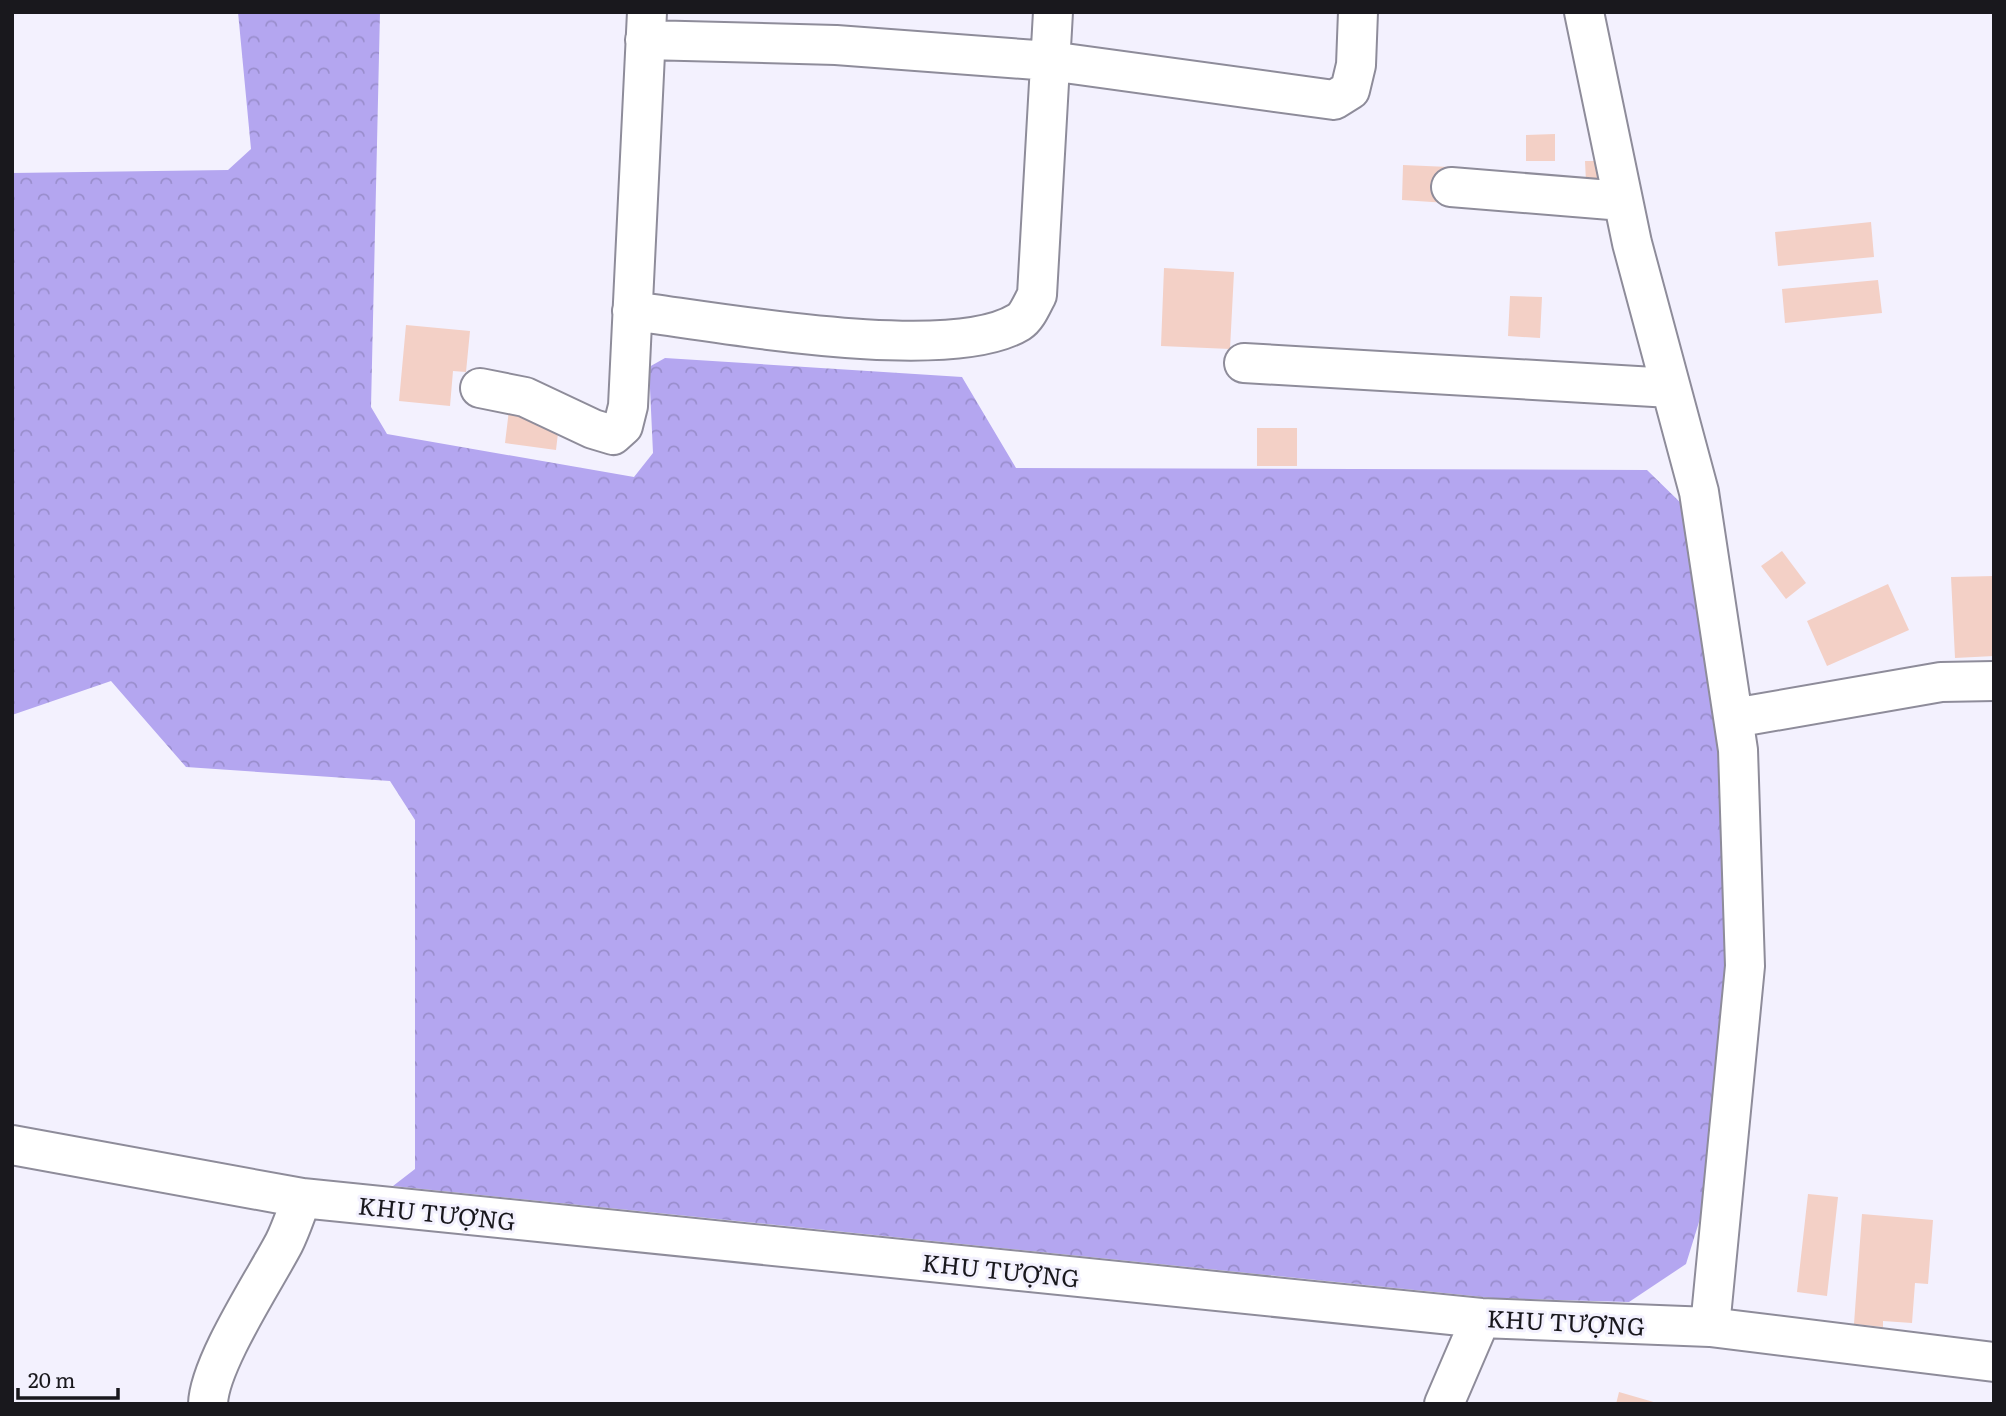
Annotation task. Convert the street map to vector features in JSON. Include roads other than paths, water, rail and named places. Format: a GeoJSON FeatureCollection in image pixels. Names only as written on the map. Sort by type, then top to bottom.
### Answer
{"type":"FeatureCollection","features":[{"type":"Feature","properties":{"kind":"street"},"geometry":{"type":"LineString","coordinates":[[632,311],[774,330],[924,341],[948,341],[998,332],[1023,320],[1037,295],[1053,12]]}},
{"type":"Feature","properties":{"kind":"street"},"geometry":{"type":"LineString","coordinates":[[480,388],[525,397],[593,429],[613,435],[624,426],[628,406],[646,26],[836,46],[1050,61],[1334,100],[1350,89],[1356,65],[1359,12]]}},
{"type":"Feature","properties":{"kind":"street"},"geometry":{"type":"LineString","coordinates":[[1584,12],[1623,201],[1699,492],[1738,750],[1745,966],[1710,1327]]}},
{"type":"Feature","properties":{"kind":"street"},"geometry":{"type":"LineString","coordinates":[[1451,187],[1623,201]]}},
{"type":"Feature","properties":{"kind":"street"},"geometry":{"type":"LineString","coordinates":[[1244,363],[1671,388]]}},
{"type":"Feature","properties":{"kind":"street"},"geometry":{"type":"LineString","coordinates":[[1734,718],[1941,681],[1994,681]]}},
{"type":"Feature","properties":{"kind":"street","name":"KHU TƯỢNG"},"geometry":{"type":"LineString","coordinates":[[12,1145],[302,1198],[1481,1318],[1710,1327],[1994,1362]]}},
{"type":"Feature","properties":{"kind":"street"},"geometry":{"type":"LineString","coordinates":[[208,1404],[226,1349],[285,1241],[302,1198]]}},
{"type":"Feature","properties":{"kind":"street"},"geometry":{"type":"LineString","coordinates":[[1444,1404],[1481,1318]]}}]}
